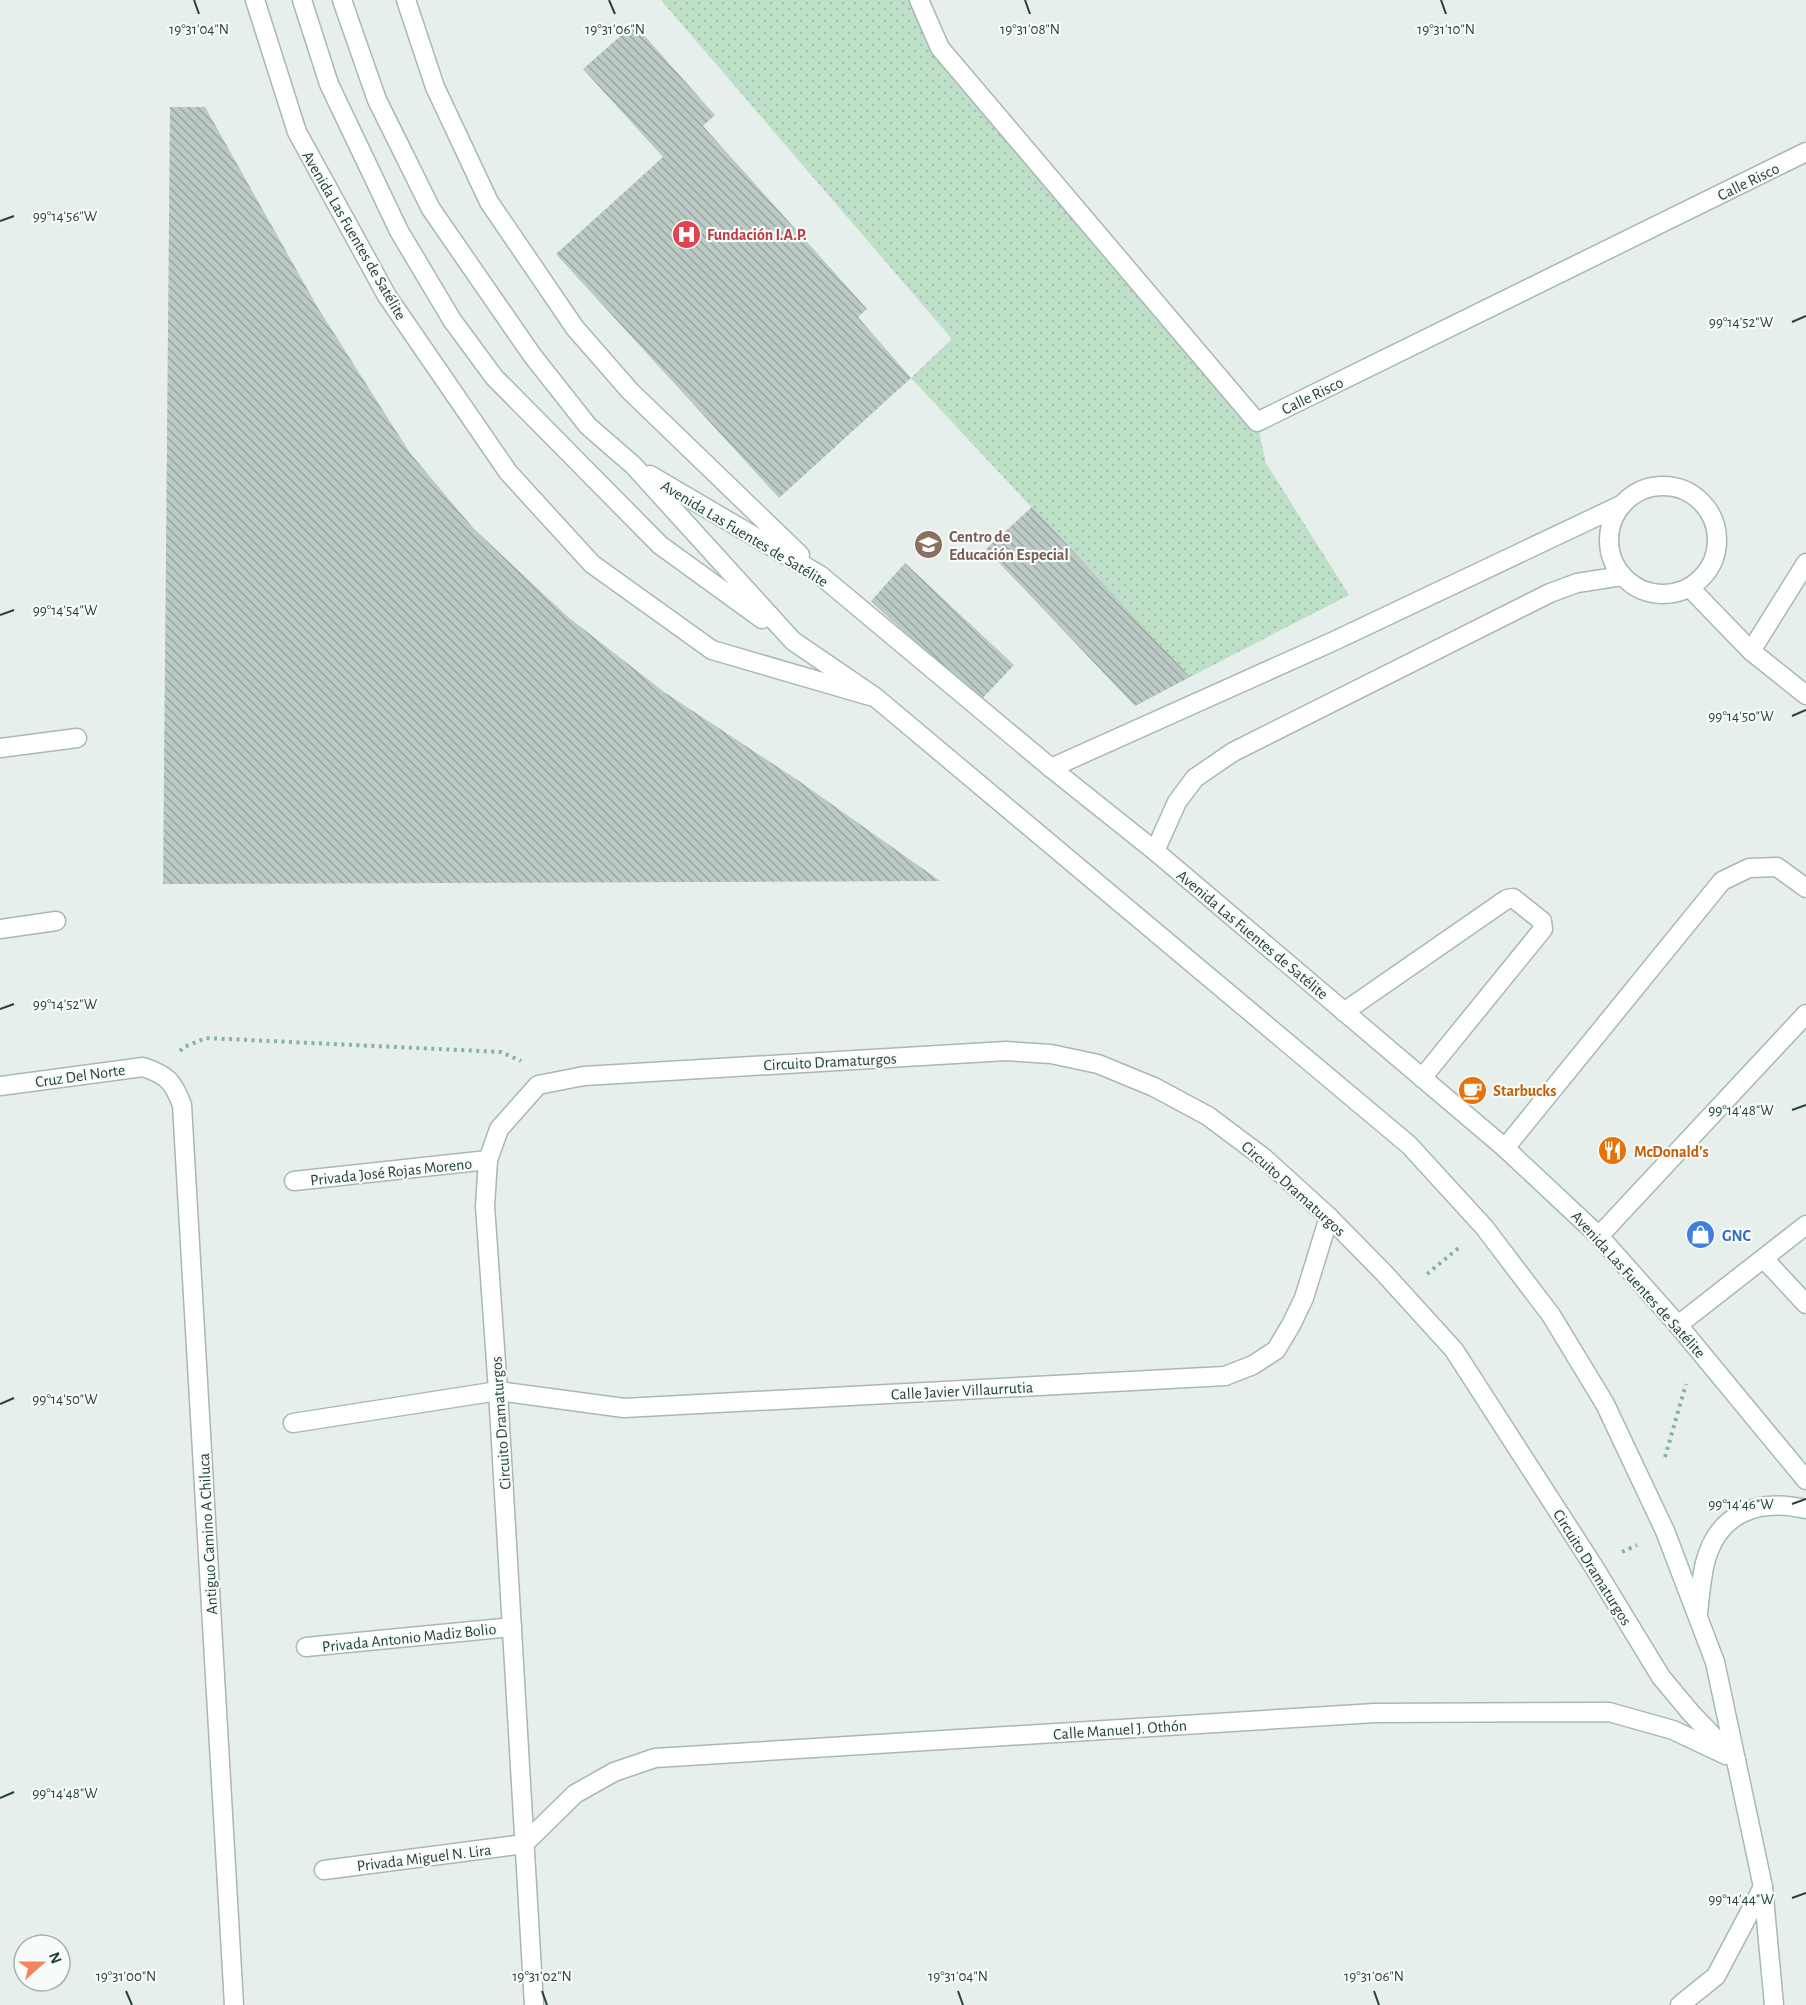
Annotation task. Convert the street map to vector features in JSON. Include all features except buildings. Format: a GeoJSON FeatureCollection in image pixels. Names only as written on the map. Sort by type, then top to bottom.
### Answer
{"type":"FeatureCollection","features":[{"type":"Feature","properties":{"kind":"street","name":"Avenida Las Fuentes de Satélite"},"geometry":{"type":"LineString","coordinates":[[255,0],[297,132],[387,296],[508,472],[592,564],[712,650],[875,697]]}},
{"type":"Feature","properties":{"kind":"street"},"geometry":{"type":"LineString","coordinates":[[302,0],[328,84],[399,231],[452,320],[494,377],[660,545],[793,641]]}},
{"type":"Feature","properties":{"kind":"street","name":"Avenida Las Fuentes de Satélite"},"geometry":{"type":"LineString","coordinates":[[342,0],[377,100],[431,209],[532,355],[588,426],[633,465],[793,641],[875,697],[1409,1145],[1484,1227],[1551,1315],[1605,1404],[1665,1531],[1698,1614]]}},
{"type":"Feature","properties":{"kind":"street"},"geometry":{"type":"LineString","coordinates":[[406,0],[435,87],[489,202],[575,328],[630,391],[820,575]]}},
{"type":"Feature","properties":{"kind":"street","name":"Calle Risco"},"geometry":{"type":"LineString","coordinates":[[919,0],[940,48],[1257,422],[1806,152]]}},
{"type":"Feature","properties":{"kind":"street","name":"Avenida Las Fuentes de Satélite"},"geometry":{"type":"LineString","coordinates":[[633,465],[820,575],[1051,768],[1155,851],[1505,1148],[1599,1236],[1678,1325],[1806,1480]]}},
{"type":"Feature","properties":{"kind":"street"},"geometry":{"type":"LineString","coordinates":[[1051,768],[1334,641],[1622,505],[1636,493],[1654,486],[1673,486],[1691,493],[1705,505],[1715,522],[1718,541],[1714,560],[1705,576],[1690,588],[1672,594],[1654,594],[1636,588],[1622,576],[1612,559],[1609,540],[1612,521],[1622,505]]}},
{"type":"Feature","properties":{"kind":"street"},"geometry":{"type":"LineString","coordinates":[[1751,651],[1806,563]]}},
{"type":"Feature","properties":{"kind":"street"},"geometry":{"type":"LineString","coordinates":[[1155,851],[1177,802],[1195,778],[1233,752],[1550,593],[1577,583],[1622,576]]}},
{"type":"Feature","properties":{"kind":"street"},"geometry":{"type":"LineString","coordinates":[[1690,588],[1751,651],[1806,695]]}},
{"type":"Feature","properties":{"kind":"street"},"geometry":{"type":"LineString","coordinates":[[0,748],[77,738]]}},
{"type":"Feature","properties":{"kind":"street"},"geometry":{"type":"LineString","coordinates":[[1505,1148],[1722,881],[1749,868],[1777,867],[1806,888]]}},
{"type":"Feature","properties":{"kind":"street"},"geometry":{"type":"LineString","coordinates":[[1344,1012],[1506,899],[1513,898],[1542,921],[1543,928],[1422,1078]]}},
{"type":"Feature","properties":{"kind":"street"},"geometry":{"type":"LineString","coordinates":[[0,929],[56,921]]}},
{"type":"Feature","properties":{"kind":"street"},"geometry":{"type":"LineString","coordinates":[[1599,1236],[1806,1014]]}},
{"type":"Feature","properties":{"kind":"street","name":"Circuito Dramaturgos"},"geometry":{"type":"LineString","coordinates":[[534,2005],[485,1206],[488,1160],[499,1129],[538,1085],[584,1076],[1006,1051],[1051,1054],[1098,1064],[1154,1087],[1208,1116],[1264,1158],[1329,1216],[1454,1350],[1594,1567],[1660,1677],[1736,1760]]}},
{"type":"Feature","properties":{"kind":"street","name":"Cruz Del Norte"},"geometry":{"type":"LineString","coordinates":[[0,1086],[143,1066],[158,1072]]}},
{"type":"Feature","properties":{"kind":"street","name":"Antiguo Camino A Chiluca"},"geometry":{"type":"LineString","coordinates":[[158,1072],[175,1086],[182,1105],[234,2005]]}},
{"type":"Feature","properties":{"kind":"street","name":"Privada José Rojas Moreno"},"geometry":{"type":"LineString","coordinates":[[294,1181],[488,1160]]}},
{"type":"Feature","properties":{"kind":"street","name":"Calle Javier Villaurrutia"},"geometry":{"type":"LineString","coordinates":[[292,1424],[498,1390],[624,1408],[1225,1376],[1253,1365],[1276,1350],[1304,1298],[1329,1216]]}},
{"type":"Feature","properties":{"kind":"street"},"geometry":{"type":"LineString","coordinates":[[1678,1325],[1806,1226]]}},
{"type":"Feature","properties":{"kind":"street"},"geometry":{"type":"LineString","coordinates":[[1764,1259],[1806,1304]]}},
{"type":"Feature","properties":{"kind":"street"},"geometry":{"type":"LineString","coordinates":[[1774,2005],[1763,1887],[1715,1662],[1698,1614],[1705,1563],[1714,1540],[1725,1524],[1762,1505],[1786,1504],[1806,1509]]}},
{"type":"Feature","properties":{"kind":"street","name":"Privada Antonio Madiz Bolio"},"geometry":{"type":"LineString","coordinates":[[306,1647],[512,1627]]}},
{"type":"Feature","properties":{"kind":"street","name":"Calle Manuel J. Othón"},"geometry":{"type":"LineString","coordinates":[[524,1844],[575,1794],[614,1772],[655,1758],[1375,1713],[1609,1712],[1673,1730],[1736,1760]]}},
{"type":"Feature","properties":{"kind":"street","name":"Privada Miguel N. Lira"},"geometry":{"type":"LineString","coordinates":[[324,1870],[524,1844]]}},
{"type":"Feature","properties":{"kind":"street"},"geometry":{"type":"LineString","coordinates":[[1680,2005],[1716,1976],[1763,1887]]}},
{"type":"Feature","properties":{"kind":"path"},"geometry":{"type":"LineString","coordinates":[[158,1072],[184,1047],[206,1038],[501,1053],[526,1063],[538,1085]]}},
{"type":"Feature","properties":{"kind":"path"},"geometry":{"type":"LineString","coordinates":[[1403,1294],[1484,1227]]}},
{"type":"Feature","properties":{"kind":"path"},"geometry":{"type":"LineString","coordinates":[[1644,1487],[1661,1470],[1697,1348]]}},
{"type":"Feature","properties":{"kind":"path"},"geometry":{"type":"LineString","coordinates":[[1594,1567],[1665,1531]]}},
{"type":"Feature","properties":{"kind":"green space"},"geometry":{"type":"Polygon","coordinates":[[[661,0],[914,0],[940,48],[1257,422],[1266,463],[1349,595],[1190,677],[911,378],[952,339],[661,0]]]}},
{"type":"Feature","properties":{"kind":"place","name":"Fundación I.A.P."},"geometry":{"type":"Point","coordinates":[686,234]}},
{"type":"Feature","properties":{"kind":"place","name":"Centro de Educación Especial"},"geometry":{"type":"Point","coordinates":[928,545]}},
{"type":"Feature","properties":{"kind":"place","name":"Starbucks"},"geometry":{"type":"Point","coordinates":[1472,1090]}},
{"type":"Feature","properties":{"kind":"place","name":"McDonald's"},"geometry":{"type":"Point","coordinates":[1613,1151]}},
{"type":"Feature","properties":{"kind":"place","name":"GNC"},"geometry":{"type":"Point","coordinates":[1701,1235]}}]}
